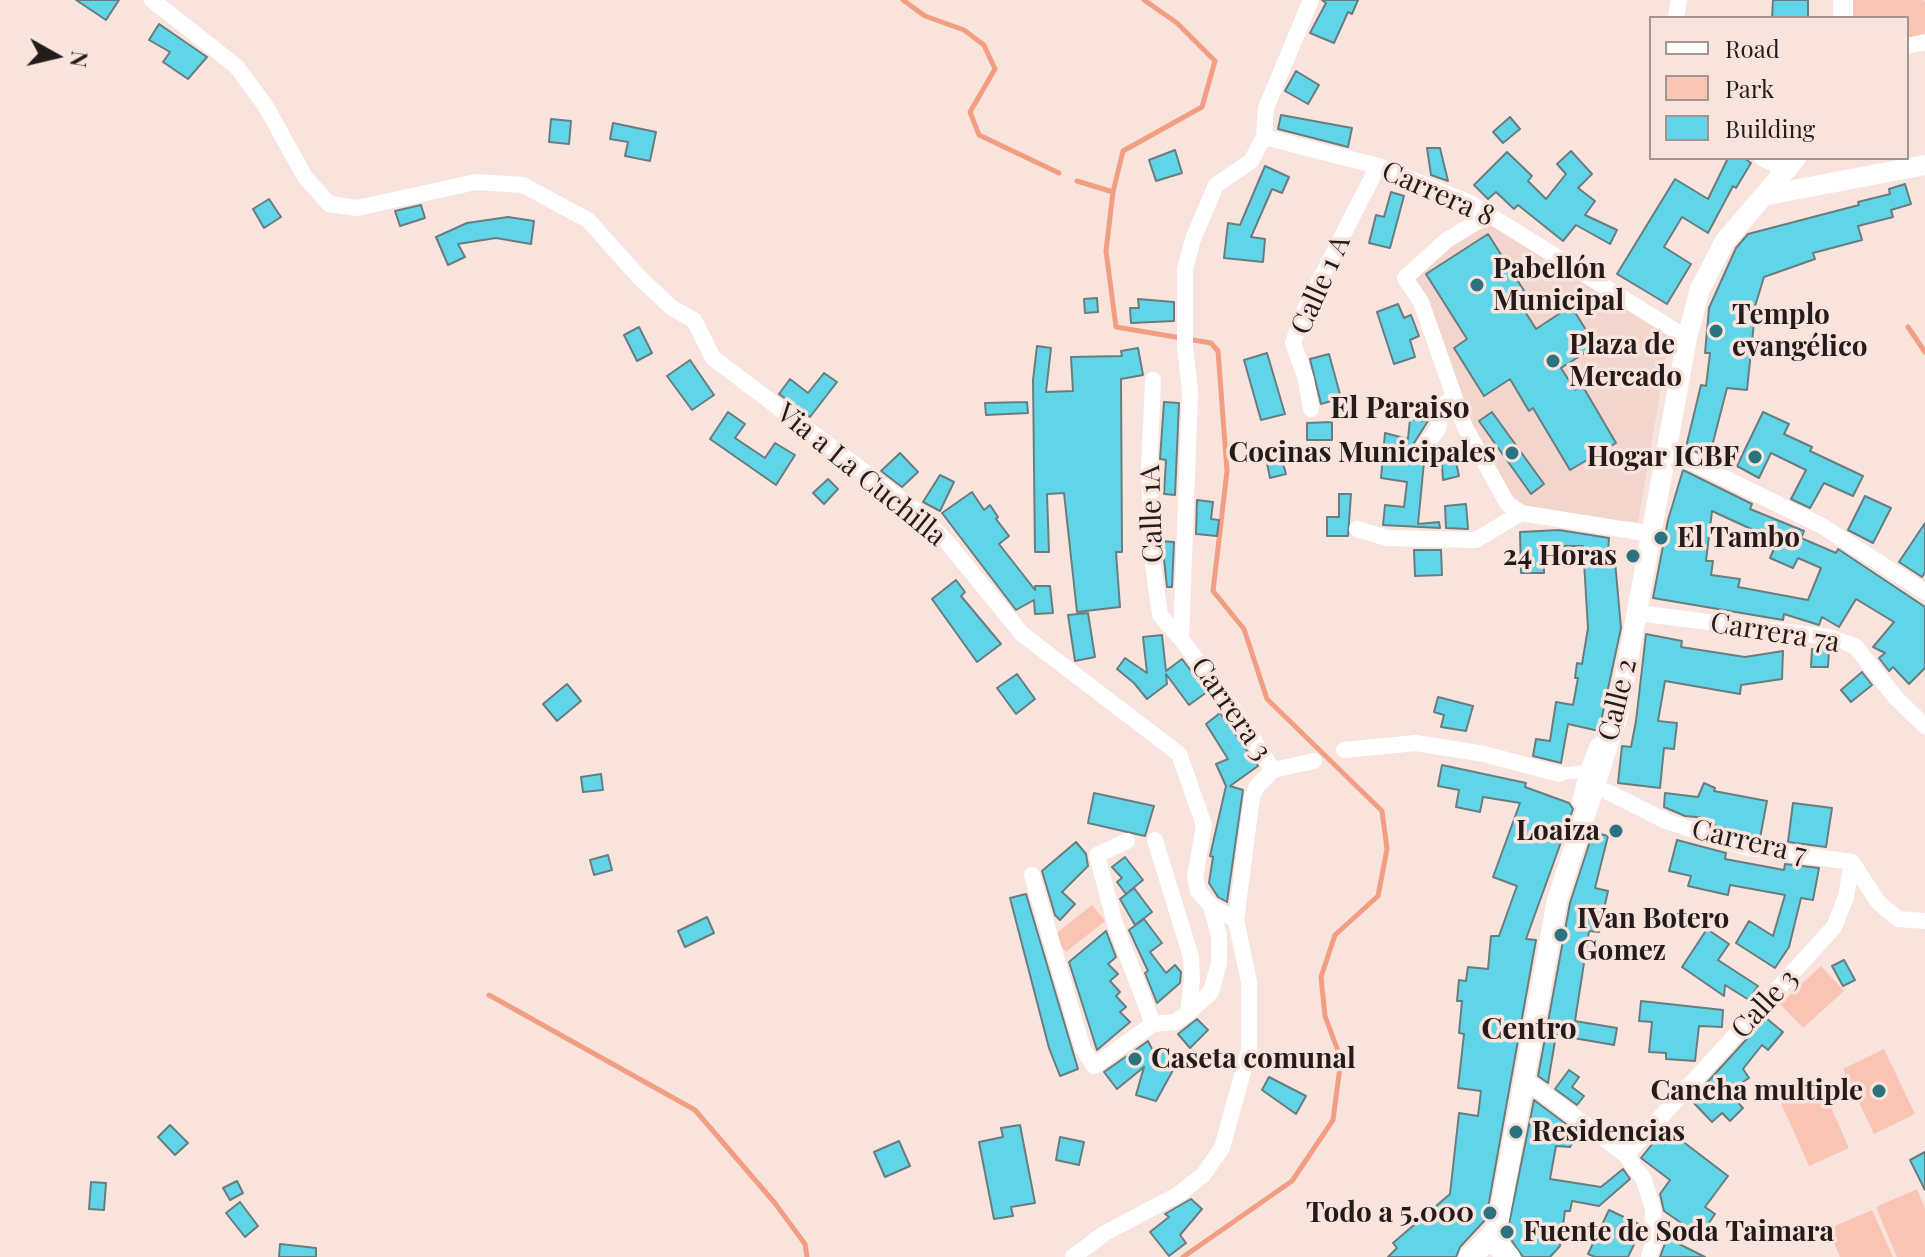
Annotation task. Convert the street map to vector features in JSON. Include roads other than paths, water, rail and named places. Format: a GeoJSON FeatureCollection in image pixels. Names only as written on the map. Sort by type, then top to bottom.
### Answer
{"type":"FeatureCollection","features":[{"type":"Feature","properties":{"kind":"main road","name":"Calle 2"},"geometry":{"type":"LineString","coordinates":[[1470,1257],[1490,1238]]}},
{"type":"Feature","properties":{"kind":"main road"},"geometry":{"type":"LineString","coordinates":[[1490,1238],[1509,1257]]}},
{"type":"Feature","properties":{"kind":"street","name":"Via a La Cuchilla"},"geometry":{"type":"LineString","coordinates":[[152,0],[236,66],[265,105],[305,177],[329,204],[357,208],[476,182],[523,185],[588,220],[639,277],[672,308],[694,320],[713,358],[916,511],[947,542],[1022,634],[1179,754],[1204,825],[1195,877],[1198,891],[1211,906]]}},
{"type":"Feature","properties":{"kind":"street"},"geometry":{"type":"LineString","coordinates":[[1264,137],[1266,108],[1307,2]]}},
{"type":"Feature","properties":{"kind":"street","name":"Carrera 8"},"geometry":{"type":"LineString","coordinates":[[1264,137],[1378,166],[1490,214],[1687,338]]}},
{"type":"Feature","properties":{"kind":"street","name":"Carrera 3"},"geometry":{"type":"LineString","coordinates":[[1073,1257],[1105,1233],[1179,1194],[1203,1175],[1222,1148],[1249,1050],[1249,982],[1236,920],[1252,797],[1257,786],[1273,770],[1229,703],[1181,639],[1190,391],[1185,346],[1185,269],[1201,218],[1216,185],[1251,161],[1264,137]]}},
{"type":"Feature","properties":{"kind":"street"},"geometry":{"type":"LineString","coordinates":[[1772,160],[1792,164]]}},
{"type":"Feature","properties":{"kind":"street","name":"Calle 2"},"geometry":{"type":"LineString","coordinates":[[1490,1238],[1498,1224],[1557,900],[1612,734],[1687,338],[1700,289],[1725,241],[1792,164]]}},
{"type":"Feature","properties":{"kind":"street"},"geometry":{"type":"LineString","coordinates":[[1767,195],[1925,165]]}},
{"type":"Feature","properties":{"kind":"street","name":"Calle 1 A"},"geometry":{"type":"LineString","coordinates":[[1311,409],[1306,379],[1293,343],[1304,311],[1378,166]]}},
{"type":"Feature","properties":{"kind":"street"},"geometry":{"type":"LineString","coordinates":[[1490,214],[1447,240],[1405,278],[1421,302],[1465,427],[1507,503],[1521,513],[1652,534]]}},
{"type":"Feature","properties":{"kind":"street","name":"Calle 1A"},"geometry":{"type":"LineString","coordinates":[[1153,380],[1149,469],[1152,558],[1160,615],[1181,639]]}},
{"type":"Feature","properties":{"kind":"street"},"geometry":{"type":"LineString","coordinates":[[1420,452],[1438,429],[1443,406],[1453,397]]}},
{"type":"Feature","properties":{"kind":"street"},"geometry":{"type":"LineString","coordinates":[[1668,450],[1822,526],[1925,592]]}},
{"type":"Feature","properties":{"kind":"street"},"geometry":{"type":"LineString","coordinates":[[1357,529],[1399,539],[1476,540],[1521,513]]}},
{"type":"Feature","properties":{"kind":"street","name":"Carrera 7a"},"geometry":{"type":"LineString","coordinates":[[1637,613],[1814,634],[1855,646],[1896,698],[1925,726]]}},
{"type":"Feature","properties":{"kind":"street"},"geometry":{"type":"LineString","coordinates":[[1578,801],[1596,745],[1612,734]]}},
{"type":"Feature","properties":{"kind":"street"},"geometry":{"type":"LineString","coordinates":[[1344,750],[1416,743],[1484,754],[1559,774],[1586,771]]}},
{"type":"Feature","properties":{"kind":"street"},"geometry":{"type":"LineString","coordinates":[[1273,770],[1314,761]]}},
{"type":"Feature","properties":{"kind":"street","name":"Carrera 7"},"geometry":{"type":"LineString","coordinates":[[1606,791],[1666,821],[1744,847],[1852,862]]}},
{"type":"Feature","properties":{"kind":"street"},"geometry":{"type":"LineString","coordinates":[[1155,840],[1191,957],[1188,1013]]}},
{"type":"Feature","properties":{"kind":"street"},"geometry":{"type":"LineString","coordinates":[[1127,841],[1097,855],[1115,924],[1153,1024]]}},
{"type":"Feature","properties":{"kind":"street"},"geometry":{"type":"LineString","coordinates":[[1852,862],[1878,902],[1898,919],[1925,921]]}},
{"type":"Feature","properties":{"kind":"street","name":"Calle 3"},"geometry":{"type":"LineString","coordinates":[[1626,1155],[1834,927],[1846,897],[1852,862]]}},
{"type":"Feature","properties":{"kind":"street"},"geometry":{"type":"LineString","coordinates":[[1032,875],[1083,1049],[1094,1066],[1153,1024],[1175,1022],[1211,992],[1219,963],[1219,936],[1211,906]]}},
{"type":"Feature","properties":{"kind":"street"},"geometry":{"type":"LineString","coordinates":[[1211,906],[1236,920]]}},
{"type":"Feature","properties":{"kind":"street"},"geometry":{"type":"LineString","coordinates":[[1524,1079],[1626,1155],[1644,1180],[1653,1209],[1654,1240],[1649,1257]]}},
{"type":"Feature","properties":{"kind":"waterway"},"geometry":{"type":"LineString","coordinates":[[903,0],[925,16],[964,30],[984,45],[995,69],[970,112],[979,135],[1059,173]]}},
{"type":"Feature","properties":{"kind":"waterway"},"geometry":{"type":"LineString","coordinates":[[1144,0],[1177,23],[1215,61],[1202,107],[1123,151],[1113,192],[1106,251],[1116,327],[1211,343],[1218,351],[1227,471],[1213,591],[1244,629],[1267,699],[1382,811],[1387,849],[1378,896],[1335,935],[1321,977],[1325,1016],[1341,1059],[1333,1120],[1292,1181],[1183,1257]]}},
{"type":"Feature","properties":{"kind":"waterway"},"geometry":{"type":"LineString","coordinates":[[1077,181],[1113,192]]}},
{"type":"Feature","properties":{"kind":"waterway"},"geometry":{"type":"LineString","coordinates":[[1908,327],[1925,352]]}},
{"type":"Feature","properties":{"kind":"waterway"},"geometry":{"type":"LineString","coordinates":[[489,995],[695,1110],[774,1202],[805,1244],[807,1257]]}},
{"type":"Feature","properties":{"kind":"place","name":"Pabellón Municipal"},"geometry":{"type":"Point","coordinates":[1477,285]}},
{"type":"Feature","properties":{"kind":"place","name":"Templo evangélico"},"geometry":{"type":"Point","coordinates":[1716,331]}},
{"type":"Feature","properties":{"kind":"place","name":"Plaza de Mercado"},"geometry":{"type":"Point","coordinates":[1553,361]}},
{"type":"Feature","properties":{"kind":"place","name":"Cocinas Municipales"},"geometry":{"type":"Point","coordinates":[1512,453]}},
{"type":"Feature","properties":{"kind":"place","name":"Hogar ICBF"},"geometry":{"type":"Point","coordinates":[1755,457]}},
{"type":"Feature","properties":{"kind":"place","name":"El Tambo"},"geometry":{"type":"Point","coordinates":[1661,538]}},
{"type":"Feature","properties":{"kind":"place","name":"24 Horas"},"geometry":{"type":"Point","coordinates":[1633,556]}},
{"type":"Feature","properties":{"kind":"place","name":"Loaiza"},"geometry":{"type":"Point","coordinates":[1616,831]}},
{"type":"Feature","properties":{"kind":"place","name":"IVan Botero Gomez"},"geometry":{"type":"Point","coordinates":[1561,935]}},
{"type":"Feature","properties":{"kind":"place","name":"Caseta comunal"},"geometry":{"type":"Point","coordinates":[1135,1059]}},
{"type":"Feature","properties":{"kind":"place","name":"Cancha multiple"},"geometry":{"type":"Point","coordinates":[1879,1091]}},
{"type":"Feature","properties":{"kind":"place","name":"Residencias"},"geometry":{"type":"Point","coordinates":[1516,1132]}},
{"type":"Feature","properties":{"kind":"place","name":"Todo a 5.000"},"geometry":{"type":"Point","coordinates":[1490,1213]}},
{"type":"Feature","properties":{"kind":"place","name":"Fuente de Soda Taimara"},"geometry":{"type":"Point","coordinates":[1507,1232]}},
{"type":"Feature","properties":{"kind":"district","name":"El Paraiso"},"geometry":{"type":"Point","coordinates":[1400,409]}},
{"type":"Feature","properties":{"kind":"district","name":"Centro"},"geometry":{"type":"Point","coordinates":[1529,1030]}}]}
